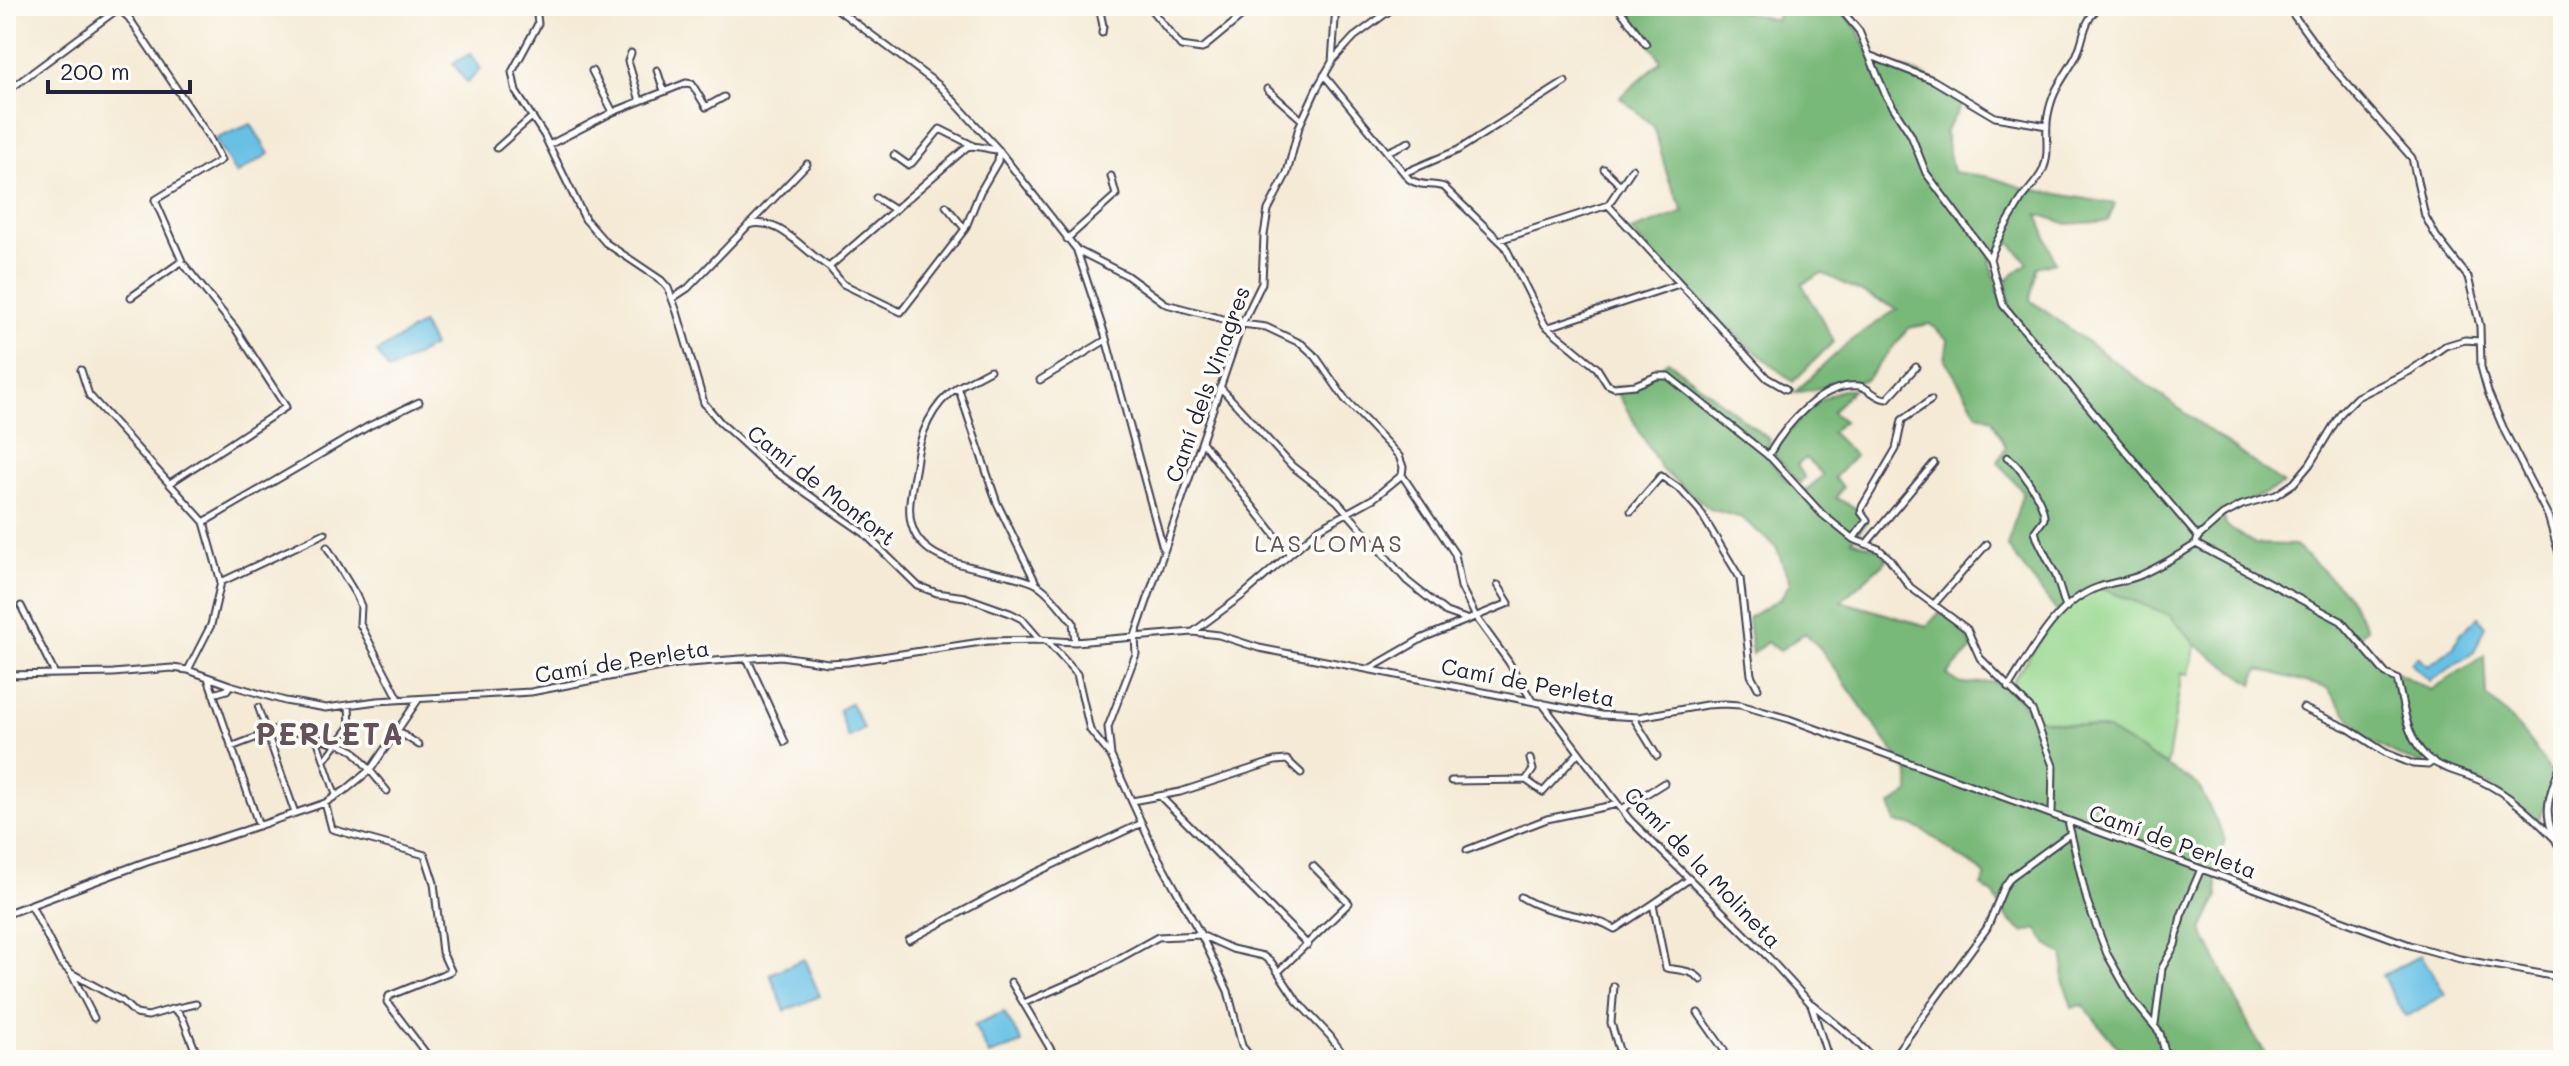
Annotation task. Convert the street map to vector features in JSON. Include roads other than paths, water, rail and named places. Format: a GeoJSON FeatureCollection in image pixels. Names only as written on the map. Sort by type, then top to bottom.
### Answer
{"type":"FeatureCollection","features":[{"type":"Feature","properties":{"kind":"street","name":"Camí de Monfort"},"geometry":{"type":"LineString","coordinates":[[536,6],[538,24],[512,72],[516,92],[549,145],[581,211],[596,233],[661,280],[673,298],[704,403],[736,438],[788,482],[864,533],[918,586],[937,593],[965,597],[1010,613],[1027,624],[1077,674],[1090,730],[1111,756],[1142,823],[1201,935],[1228,991],[1242,1046],[1253,1060]]}},
{"type":"Feature","properties":{"kind":"street"},"geometry":{"type":"LineString","coordinates":[[833,6],[940,86],[999,150],[1077,250],[1126,275],[1166,304],[1242,324],[1266,327],[1286,335],[1316,357],[1345,399],[1392,446],[1403,467],[1402,475],[1455,554],[1461,587],[1472,619],[1508,661],[1531,699]]}},
{"type":"Feature","properties":{"kind":"street"},"geometry":{"type":"LineString","coordinates":[[1099,6],[1102,33]]}},
{"type":"Feature","properties":{"kind":"street"},"geometry":{"type":"LineString","coordinates":[[1148,6],[1181,46],[1202,49],[1251,7]]}},
{"type":"Feature","properties":{"kind":"street","name":"Camí dels Vinagres"},"geometry":{"type":"LineString","coordinates":[[1111,756],[1108,727],[1136,654],[1135,636],[1242,324],[1262,283],[1268,210],[1287,173],[1302,120],[1332,62],[1334,6]]}},
{"type":"Feature","properties":{"kind":"street"},"geometry":{"type":"LineString","coordinates":[[1332,62],[1354,37],[1396,6]]}},
{"type":"Feature","properties":{"kind":"street"},"geometry":{"type":"LineString","coordinates":[[1617,6],[1646,44]]}},
{"type":"Feature","properties":{"kind":"street"},"geometry":{"type":"LineString","coordinates":[[1838,6],[1859,31],[1886,96],[1911,135],[1926,173],[1990,259],[2003,305],[2197,541],[2341,621],[2386,674],[2397,679],[2407,721],[2418,746],[2433,761],[2479,780],[2517,802],[2554,838]]}},
{"type":"Feature","properties":{"kind":"street"},"geometry":{"type":"LineString","coordinates":[[1990,259],[1996,240],[2044,168],[2048,147],[2047,117],[2057,84],[2075,59],[2091,14],[2100,6]]}},
{"type":"Feature","properties":{"kind":"street"},"geometry":{"type":"LineString","coordinates":[[2287,6],[2327,61],[2412,158],[2425,216],[2436,236],[2468,277],[2478,315],[2481,367],[2488,392],[2548,516],[2563,567]]}},
{"type":"Feature","properties":{"kind":"street"},"geometry":{"type":"LineString","coordinates":[[6,92],[120,7],[209,137],[221,160],[155,200],[182,261],[235,328],[286,407],[170,483]]}},
{"type":"Feature","properties":{"kind":"street"},"geometry":{"type":"LineString","coordinates":[[631,53],[628,61],[640,101]]}},
{"type":"Feature","properties":{"kind":"street"},"geometry":{"type":"LineString","coordinates":[[1870,55],[1933,80],[1995,117],[2047,126]]}},
{"type":"Feature","properties":{"kind":"street"},"geometry":{"type":"LineString","coordinates":[[657,70],[664,91]]}},
{"type":"Feature","properties":{"kind":"street"},"geometry":{"type":"LineString","coordinates":[[592,71],[613,112]]}},
{"type":"Feature","properties":{"kind":"street"},"geometry":{"type":"LineString","coordinates":[[1324,75],[1409,179],[1421,185],[1444,187],[1499,240],[1511,256],[1541,319],[1597,368],[1607,384],[1614,387],[1635,385],[1657,376],[1668,376],[1768,456],[1822,514],[1853,539],[1879,549],[1910,587],[1967,629],[1980,658],[2032,710],[2037,719],[2053,766],[2052,814]]}},
{"type":"Feature","properties":{"kind":"street"},"geometry":{"type":"LineString","coordinates":[[1404,173],[1458,150],[1565,82]]}},
{"type":"Feature","properties":{"kind":"street"},"geometry":{"type":"LineString","coordinates":[[549,145],[613,112],[664,91],[692,84],[706,107],[724,97]]}},
{"type":"Feature","properties":{"kind":"street"},"geometry":{"type":"LineString","coordinates":[[1267,89],[1302,120]]}},
{"type":"Feature","properties":{"kind":"street"},"geometry":{"type":"LineString","coordinates":[[497,148],[532,117]]}},
{"type":"Feature","properties":{"kind":"street"},"geometry":{"type":"LineString","coordinates":[[894,155],[908,165],[912,163],[940,129],[987,150],[999,150]]}},
{"type":"Feature","properties":{"kind":"street"},"geometry":{"type":"LineString","coordinates":[[1387,152],[1409,142]]}},
{"type":"Feature","properties":{"kind":"street"},"geometry":{"type":"LineString","coordinates":[[829,267],[973,145]]}},
{"type":"Feature","properties":{"kind":"street"},"geometry":{"type":"LineString","coordinates":[[748,225],[758,222],[766,224],[795,240],[829,267],[843,284],[901,312],[965,229],[980,192],[998,161],[999,150]]}},
{"type":"Feature","properties":{"kind":"street"},"geometry":{"type":"LineString","coordinates":[[673,298],[688,288],[807,164]]}},
{"type":"Feature","properties":{"kind":"street"},"geometry":{"type":"LineString","coordinates":[[1604,169],[1621,186]]}},
{"type":"Feature","properties":{"kind":"street"},"geometry":{"type":"LineString","coordinates":[[1499,240],[1608,205],[1632,169]]}},
{"type":"Feature","properties":{"kind":"street"},"geometry":{"type":"LineString","coordinates":[[1067,239],[1116,195],[1111,176]]}},
{"type":"Feature","properties":{"kind":"street"},"geometry":{"type":"LineString","coordinates":[[876,198],[896,211]]}},
{"type":"Feature","properties":{"kind":"street"},"geometry":{"type":"LineString","coordinates":[[1608,205],[1767,378],[1786,389]]}},
{"type":"Feature","properties":{"kind":"street"},"geometry":{"type":"LineString","coordinates":[[946,206],[965,229]]}},
{"type":"Feature","properties":{"kind":"street"},"geometry":{"type":"LineString","coordinates":[[1077,250],[1106,340],[1163,549]]}},
{"type":"Feature","properties":{"kind":"street"},"geometry":{"type":"LineString","coordinates":[[131,297],[182,261]]}},
{"type":"Feature","properties":{"kind":"street"},"geometry":{"type":"LineString","coordinates":[[1549,327],[1679,284]]}},
{"type":"Feature","properties":{"kind":"street"},"geometry":{"type":"LineString","coordinates":[[1040,380],[1106,340]]}},
{"type":"Feature","properties":{"kind":"street"},"geometry":{"type":"LineString","coordinates":[[2008,688],[2052,622],[2066,608],[2098,587],[2141,575],[2197,541],[2223,515],[2242,505],[2276,495],[2294,483],[2310,464],[2341,413],[2357,397],[2410,371],[2445,346],[2465,340],[2480,341]]}},
{"type":"Feature","properties":{"kind":"street"},"geometry":{"type":"LineString","coordinates":[[1768,456],[1783,430],[1830,391],[1841,386],[1863,386],[1880,399],[1887,399],[1916,367]]}},
{"type":"Feature","properties":{"kind":"street"},"geometry":{"type":"LineString","coordinates":[[6,675],[113,673],[160,668],[188,670],[211,625],[221,582],[204,522],[89,395],[81,370]]}},
{"type":"Feature","properties":{"kind":"street"},"geometry":{"type":"LineString","coordinates":[[990,370],[946,395],[933,412],[918,446],[910,506],[912,526],[921,543],[935,556],[1037,584]]}},
{"type":"Feature","properties":{"kind":"street"},"geometry":{"type":"LineString","coordinates":[[958,387],[997,503],[1037,584],[1073,622],[1075,642]]}},
{"type":"Feature","properties":{"kind":"street"},"geometry":{"type":"LineString","coordinates":[[1220,387],[1292,466],[1337,501],[1407,581],[1446,612],[1472,619]]}},
{"type":"Feature","properties":{"kind":"street"},"geometry":{"type":"LineString","coordinates":[[1853,539],[1867,520],[1861,512],[1862,507],[1896,449],[1900,423],[1904,417],[1931,400]]}},
{"type":"Feature","properties":{"kind":"street"},"geometry":{"type":"LineString","coordinates":[[204,522],[369,426],[419,402]]}},
{"type":"Feature","properties":{"kind":"street"},"geometry":{"type":"LineString","coordinates":[[1202,442],[1289,553]]}},
{"type":"Feature","properties":{"kind":"street"},"geometry":{"type":"LineString","coordinates":[[2007,457],[2016,463],[2042,504],[2044,519],[2035,531],[2066,608]]}},
{"type":"Feature","properties":{"kind":"street"},"geometry":{"type":"LineString","coordinates":[[1866,544],[1934,463]]}},
{"type":"Feature","properties":{"kind":"street"},"geometry":{"type":"LineString","coordinates":[[1193,632],[1243,595],[1320,528],[1374,498],[1402,475]]}},
{"type":"Feature","properties":{"kind":"street"},"geometry":{"type":"LineString","coordinates":[[1631,511],[1661,476],[1681,490],[1699,510],[1740,578],[1751,675],[1758,688]]}},
{"type":"Feature","properties":{"kind":"street"},"geometry":{"type":"LineString","coordinates":[[221,582],[325,533]]}},
{"type":"Feature","properties":{"kind":"street"},"geometry":{"type":"LineString","coordinates":[[1934,604],[1987,544]]}},
{"type":"Feature","properties":{"kind":"street"},"geometry":{"type":"LineString","coordinates":[[327,547],[356,595],[361,606],[360,624],[399,699]]}},
{"type":"Feature","properties":{"kind":"street"},"geometry":{"type":"LineString","coordinates":[[1370,668],[1423,638],[1509,603],[1498,585]]}},
{"type":"Feature","properties":{"kind":"street"},"geometry":{"type":"LineString","coordinates":[[21,606],[54,672]]}},
{"type":"Feature","properties":{"kind":"street","name":"Camí de Perleta"},"geometry":{"type":"LineString","coordinates":[[188,670],[306,706],[326,708],[399,699],[531,692],[662,666],[747,658],[781,656],[828,663],[988,641],[1075,642],[1193,632],[1219,635],[1259,648],[1601,715],[1633,717],[1706,705],[1740,705],[1789,719],[2438,953],[2563,978]]}},
{"type":"Feature","properties":{"kind":"street"},"geometry":{"type":"LineString","coordinates":[[747,658],[785,742]]}},
{"type":"Feature","properties":{"kind":"street"},"geometry":{"type":"LineString","coordinates":[[207,677],[259,826]]}},
{"type":"Feature","properties":{"kind":"street"},"geometry":{"type":"LineString","coordinates":[[213,694],[227,690],[230,685]]}},
{"type":"Feature","properties":{"kind":"street"},"geometry":{"type":"LineString","coordinates":[[6,914],[146,862],[325,803],[371,769],[418,699]]}},
{"type":"Feature","properties":{"kind":"street","name":"Camí de la Molineta"},"geometry":{"type":"LineString","coordinates":[[1542,702],[1645,837],[1768,957],[1811,1004],[1829,1060]]}},
{"type":"Feature","properties":{"kind":"street"},"geometry":{"type":"LineString","coordinates":[[324,761],[350,726],[349,706]]}},
{"type":"Feature","properties":{"kind":"street"},"geometry":{"type":"LineString","coordinates":[[258,707],[295,813]]}},
{"type":"Feature","properties":{"kind":"street"},"geometry":{"type":"LineString","coordinates":[[2303,708],[2413,764],[2428,765],[2433,761]]}},
{"type":"Feature","properties":{"kind":"street"},"geometry":{"type":"LineString","coordinates":[[1633,717],[1657,756]]}},
{"type":"Feature","properties":{"kind":"street"},"geometry":{"type":"LineString","coordinates":[[231,747],[281,728],[316,737],[354,751],[387,791]]}},
{"type":"Feature","properties":{"kind":"street"},"geometry":{"type":"LineString","coordinates":[[396,730],[419,745]]}},
{"type":"Feature","properties":{"kind":"street"},"geometry":{"type":"LineString","coordinates":[[316,737],[336,796]]}},
{"type":"Feature","properties":{"kind":"street"},"geometry":{"type":"LineString","coordinates":[[1451,781],[1526,780],[1543,792],[1579,752]]}},
{"type":"Feature","properties":{"kind":"street"},"geometry":{"type":"LineString","coordinates":[[1526,780],[1533,770],[1530,759]]}},
{"type":"Feature","properties":{"kind":"street"},"geometry":{"type":"LineString","coordinates":[[2563,759],[2548,803],[2547,819],[2563,853]]}},
{"type":"Feature","properties":{"kind":"street"},"geometry":{"type":"LineString","coordinates":[[1132,801],[1161,797],[1275,761],[1287,760],[1301,773]]}},
{"type":"Feature","properties":{"kind":"street"},"geometry":{"type":"LineString","coordinates":[[1467,850],[1547,819],[1620,807],[1664,783]]}},
{"type":"Feature","properties":{"kind":"street"},"geometry":{"type":"LineString","coordinates":[[1161,797],[1308,945]]}},
{"type":"Feature","properties":{"kind":"street"},"geometry":{"type":"LineString","coordinates":[[325,803],[332,829],[425,855],[434,883],[442,952],[451,971],[389,996],[387,1002],[431,1060]]}},
{"type":"Feature","properties":{"kind":"street"},"geometry":{"type":"LineString","coordinates":[[2068,820],[2087,901],[2107,954],[2133,1000],[2160,1033],[2167,1060]]}},
{"type":"Feature","properties":{"kind":"street"},"geometry":{"type":"LineString","coordinates":[[909,940],[1029,876],[1142,823]]}},
{"type":"Feature","properties":{"kind":"street"},"geometry":{"type":"LineString","coordinates":[[1891,1060],[1987,928],[2011,877],[2071,833]]}},
{"type":"Feature","properties":{"kind":"street"},"geometry":{"type":"LineString","coordinates":[[1278,972],[1349,903],[1313,866]]}},
{"type":"Feature","properties":{"kind":"street"},"geometry":{"type":"LineString","coordinates":[[2155,1025],[2162,968],[2175,945],[2181,916],[2201,869]]}},
{"type":"Feature","properties":{"kind":"street"},"geometry":{"type":"LineString","coordinates":[[1521,897],[1540,909],[1595,919],[1615,929],[1689,879]]}},
{"type":"Feature","properties":{"kind":"street"},"geometry":{"type":"LineString","coordinates":[[1653,904],[1666,968],[1696,975],[1701,980]]}},
{"type":"Feature","properties":{"kind":"street"},"geometry":{"type":"LineString","coordinates":[[31,905],[60,962],[71,973],[112,995],[136,1014],[148,1016],[196,1004]]}},
{"type":"Feature","properties":{"kind":"street"},"geometry":{"type":"LineString","coordinates":[[1024,1003],[1093,973],[1158,937],[1201,935],[1232,949],[1263,956],[1347,1060]]}},
{"type":"Feature","properties":{"kind":"street"},"geometry":{"type":"LineString","coordinates":[[71,973],[94,1018]]}},
{"type":"Feature","properties":{"kind":"street"},"geometry":{"type":"LineString","coordinates":[[1011,982],[1057,1060]]}},
{"type":"Feature","properties":{"kind":"street"},"geometry":{"type":"LineString","coordinates":[[1614,986],[1611,1023],[1622,1060]]}},
{"type":"Feature","properties":{"kind":"street"},"geometry":{"type":"LineString","coordinates":[[1811,1004],[1875,1060]]}},
{"type":"Feature","properties":{"kind":"street"},"geometry":{"type":"LineString","coordinates":[[172,1009],[183,1019],[199,1060]]}},
{"type":"Feature","properties":{"kind":"street"},"geometry":{"type":"LineString","coordinates":[[1698,1013],[1724,1050],[1724,1060]]}},
{"type":"Feature","properties":{"kind":"water"},"geometry":{"type":"Polygon","coordinates":[[[470,54],[481,69],[467,83],[453,63],[470,54]]]}},
{"type":"Feature","properties":{"kind":"water"},"geometry":{"type":"Polygon","coordinates":[[[251,124],[269,154],[236,174],[215,139],[251,124]]]}},
{"type":"Feature","properties":{"kind":"water"},"geometry":{"type":"Polygon","coordinates":[[[422,324],[433,346],[389,371],[377,352],[422,324]]]}},
{"type":"Feature","properties":{"kind":"water"},"geometry":{"type":"Polygon","coordinates":[[[2478,617],[2486,626],[2474,652],[2430,681],[2411,664],[2418,657],[2428,666],[2454,647],[2460,634],[2478,617]]]}},
{"type":"Feature","properties":{"kind":"water"},"geometry":{"type":"Polygon","coordinates":[[[851,703],[864,729],[848,738],[839,710],[851,703]]]}},
{"type":"Feature","properties":{"kind":"water"},"geometry":{"type":"Polygon","coordinates":[[[2421,955],[2445,994],[2406,1017],[2382,976],[2421,955]]]}},
{"type":"Feature","properties":{"kind":"water"},"geometry":{"type":"Polygon","coordinates":[[[804,959],[820,996],[785,1011],[770,974],[804,959]]]}},
{"type":"Feature","properties":{"kind":"water"},"geometry":{"type":"Polygon","coordinates":[[[1004,1012],[1022,1043],[989,1055],[974,1025],[1004,1012]]]}},
{"type":"Feature","properties":{"kind":"district","name":"LAS LOMAS"},"geometry":{"type":"Point","coordinates":[1329,542]}},
{"type":"Feature","properties":{"kind":"district","name":"PERLETA"},"geometry":{"type":"Point","coordinates":[330,733]}}]}
